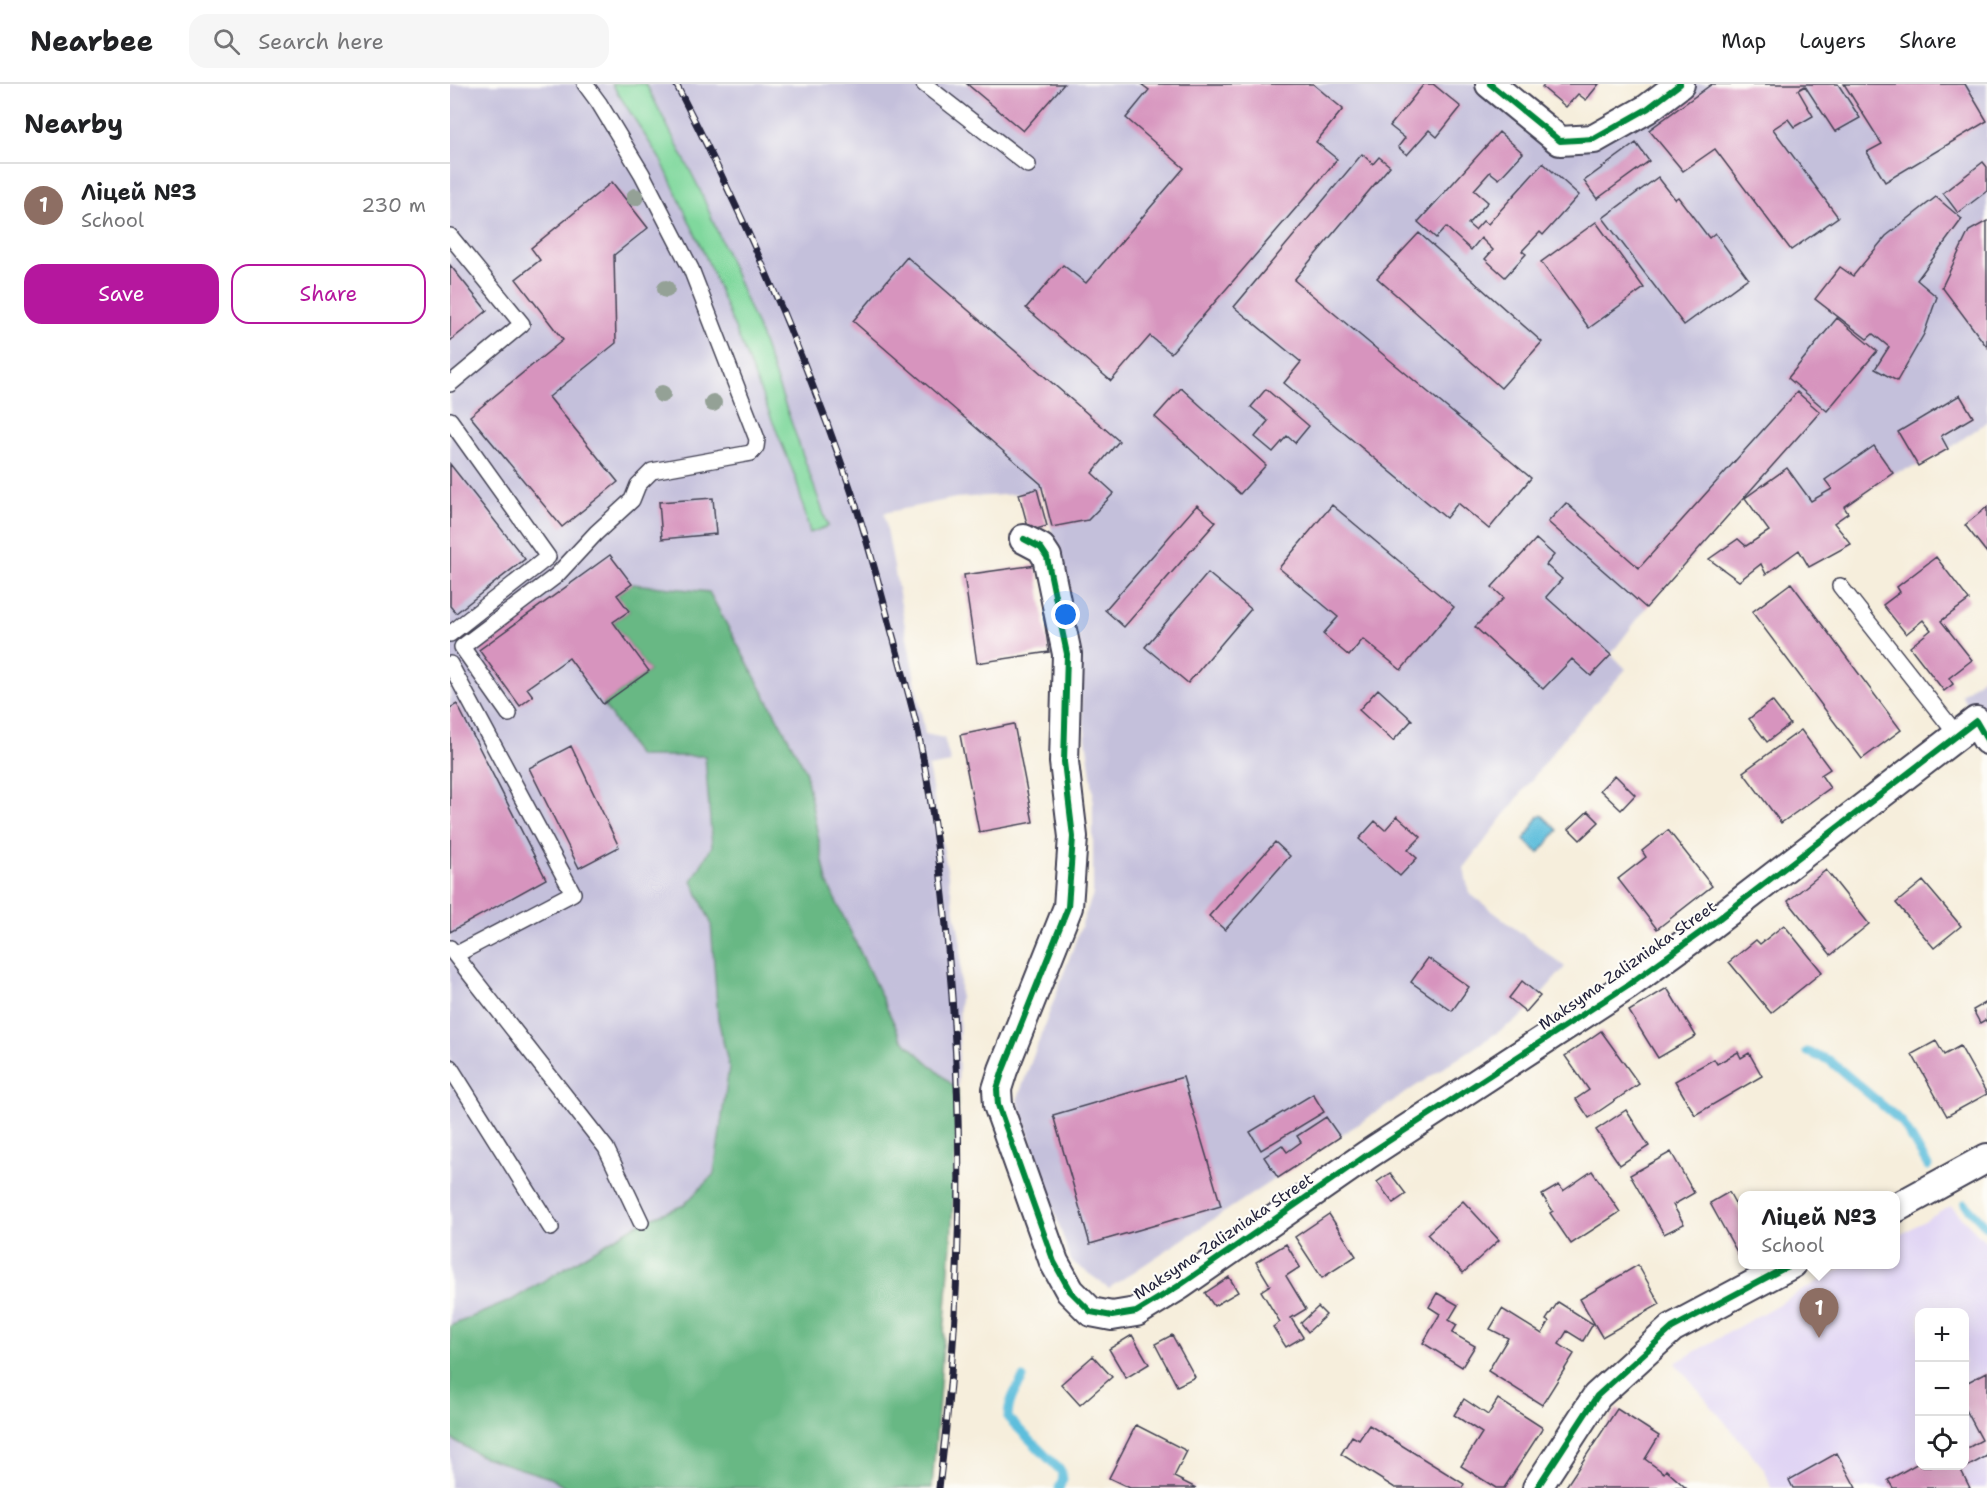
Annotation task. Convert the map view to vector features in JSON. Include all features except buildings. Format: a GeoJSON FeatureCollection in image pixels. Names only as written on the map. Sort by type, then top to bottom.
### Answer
{"type":"FeatureCollection","features":[{"type":"Feature","properties":{"kind":"street"},"geometry":{"type":"LineString","coordinates":[[1490,84],[1560,141],[1594,139],[1647,109],[1680,84]]}},
{"type":"Feature","properties":{"kind":"street","name":"Maksyma Zalizniaka Street"},"geometry":{"type":"LineString","coordinates":[[1024,539],[1041,548],[1047,557],[1067,654],[1064,762],[1073,837],[1068,907],[1003,1070],[997,1089],[998,1105],[1054,1262],[1070,1291],[1091,1312],[1112,1316],[1136,1312],[1180,1285],[1367,1155],[1628,985],[1973,732]]}},
{"type":"Feature","properties":{"kind":"street"},"geometry":{"type":"LineString","coordinates":[[1900,1206],[1987,1158]]}},
{"type":"Feature","properties":{"kind":"street"},"geometry":{"type":"LineString","coordinates":[[1537,1488],[1598,1396],[1672,1328],[1783,1269]]}},
{"type":"Feature","properties":{"kind":"lane"},"geometry":{"type":"LineString","coordinates":[[509,714],[462,647],[556,576],[596,532],[632,500],[638,485],[652,471],[750,453],[756,447],[757,439],[691,269],[642,174],[585,84]]}},
{"type":"Feature","properties":{"kind":"lane"},"geometry":{"type":"LineString","coordinates":[[924,84],[1028,165]]}},
{"type":"Feature","properties":{"kind":"lane"},"geometry":{"type":"LineString","coordinates":[[450,236],[522,324],[450,384]]}},
{"type":"Feature","properties":{"kind":"lane"},"geometry":{"type":"LineString","coordinates":[[450,420],[548,557],[450,634]]}},
{"type":"Feature","properties":{"kind":"lane"},"geometry":{"type":"LineString","coordinates":[[1840,586],[1973,732]]}},
{"type":"Feature","properties":{"kind":"lane"},"geometry":{"type":"LineString","coordinates":[[450,664],[573,893],[452,952],[606,1148],[641,1222]]}},
{"type":"Feature","properties":{"kind":"lane"},"geometry":{"type":"LineString","coordinates":[[450,1067],[551,1228]]}},
{"type":"Feature","properties":{"kind":"shaded area"},"geometry":{"type":"Polygon","coordinates":[[[450,84],[1487,84],[1558,142],[1683,84],[1987,84],[1987,422],[1918,466],[1893,473],[1845,507],[1848,513],[1810,540],[1791,516],[1769,531],[1744,498],[1646,608],[1611,654],[1626,669],[1566,735],[1464,868],[1469,893],[1565,967],[1521,1017],[1109,1288],[1071,1261],[1017,1100],[1093,894],[1093,791],[1068,602],[1042,488],[1019,494],[956,498],[884,513],[925,734],[944,738],[951,763],[928,767],[961,944],[958,1090],[901,1038],[827,882],[805,769],[632,584],[617,595],[629,611],[614,622],[649,671],[603,705],[638,756],[705,756],[712,846],[692,881],[711,923],[718,1019],[729,1067],[714,1174],[684,1205],[641,1222],[512,1300],[450,1326],[450,84]]]}},
{"type":"Feature","properties":{"kind":"shaded area"},"geometry":{"type":"Polygon","coordinates":[[[1987,674],[1987,739],[1961,695],[1987,674]]]}},
{"type":"Feature","properties":{"kind":"shaded area"},"geometry":{"type":"Polygon","coordinates":[[[1951,1206],[1987,1243],[1987,1488],[1771,1488],[1765,1470],[1675,1363],[1840,1269],[1900,1269],[1900,1235],[1951,1206]]]}},
{"type":"Feature","properties":{"kind":"shaded area"},"geometry":{"type":"Polygon","coordinates":[[[450,1438],[481,1456],[550,1478],[566,1488],[450,1488],[450,1438]]]}},
{"type":"Feature","properties":{"kind":"green space"},"geometry":{"type":"Polygon","coordinates":[[[612,84],[646,84],[700,190],[760,334],[828,526],[810,533],[796,479],[708,262],[662,162],[612,84]]]}},
{"type":"Feature","properties":{"kind":"green space"},"geometry":{"type":"Polygon","coordinates":[[[632,584],[709,592],[805,769],[827,882],[901,1038],[958,1090],[951,1244],[932,1488],[566,1488],[550,1478],[481,1456],[450,1438],[450,1326],[512,1300],[641,1222],[684,1205],[714,1174],[729,1067],[718,1019],[711,923],[692,881],[712,846],[705,756],[638,756],[603,704],[649,671],[613,622],[629,611],[617,595],[632,584]]]}},
{"type":"Feature","properties":{"kind":"water"},"geometry":{"type":"Polygon","coordinates":[[[1542,815],[1558,830],[1539,853],[1524,840],[1539,816],[1542,815]]]}},
{"type":"Feature","properties":{"kind":"waterway"},"geometry":{"type":"LineString","coordinates":[[1807,1052],[1829,1060],[1902,1122],[1928,1166]]}},
{"type":"Feature","properties":{"kind":"waterway"},"geometry":{"type":"LineString","coordinates":[[1965,1204],[1987,1227]]}},
{"type":"Feature","properties":{"kind":"waterway"},"geometry":{"type":"LineString","coordinates":[[1023,1378],[1011,1402],[1008,1418],[1061,1471],[1063,1479],[1059,1488]]}},
{"type":"Feature","properties":{"kind":"railway"},"geometry":{"type":"LineString","coordinates":[[676,84],[769,278],[829,428],[866,539],[918,732],[936,840],[946,922],[957,1084],[959,1151],[952,1354],[939,1488]]}},
{"type":"Feature","properties":{"kind":"cycle path"},"geometry":{"type":"LineString","coordinates":[[1490,84],[1560,141],[1594,139],[1647,109],[1680,84]]}},
{"type":"Feature","properties":{"kind":"cycle path"},"geometry":{"type":"LineString","coordinates":[[1024,539],[1041,548],[1047,557],[1067,654],[1064,762],[1073,837],[1068,907],[1003,1070],[997,1089],[998,1105],[1054,1262],[1070,1291],[1091,1312],[1112,1316],[1136,1312],[1180,1285],[1367,1155],[1628,985],[1708,927],[1976,721],[1987,740]]}},
{"type":"Feature","properties":{"kind":"cycle path"},"geometry":{"type":"LineString","coordinates":[[1537,1488],[1597,1396],[1672,1328],[1783,1269]]}},
{"type":"Feature","properties":{"kind":"place","name":"Ліцей №3"},"geometry":{"type":"Point","coordinates":[1819,1338]}}]}
